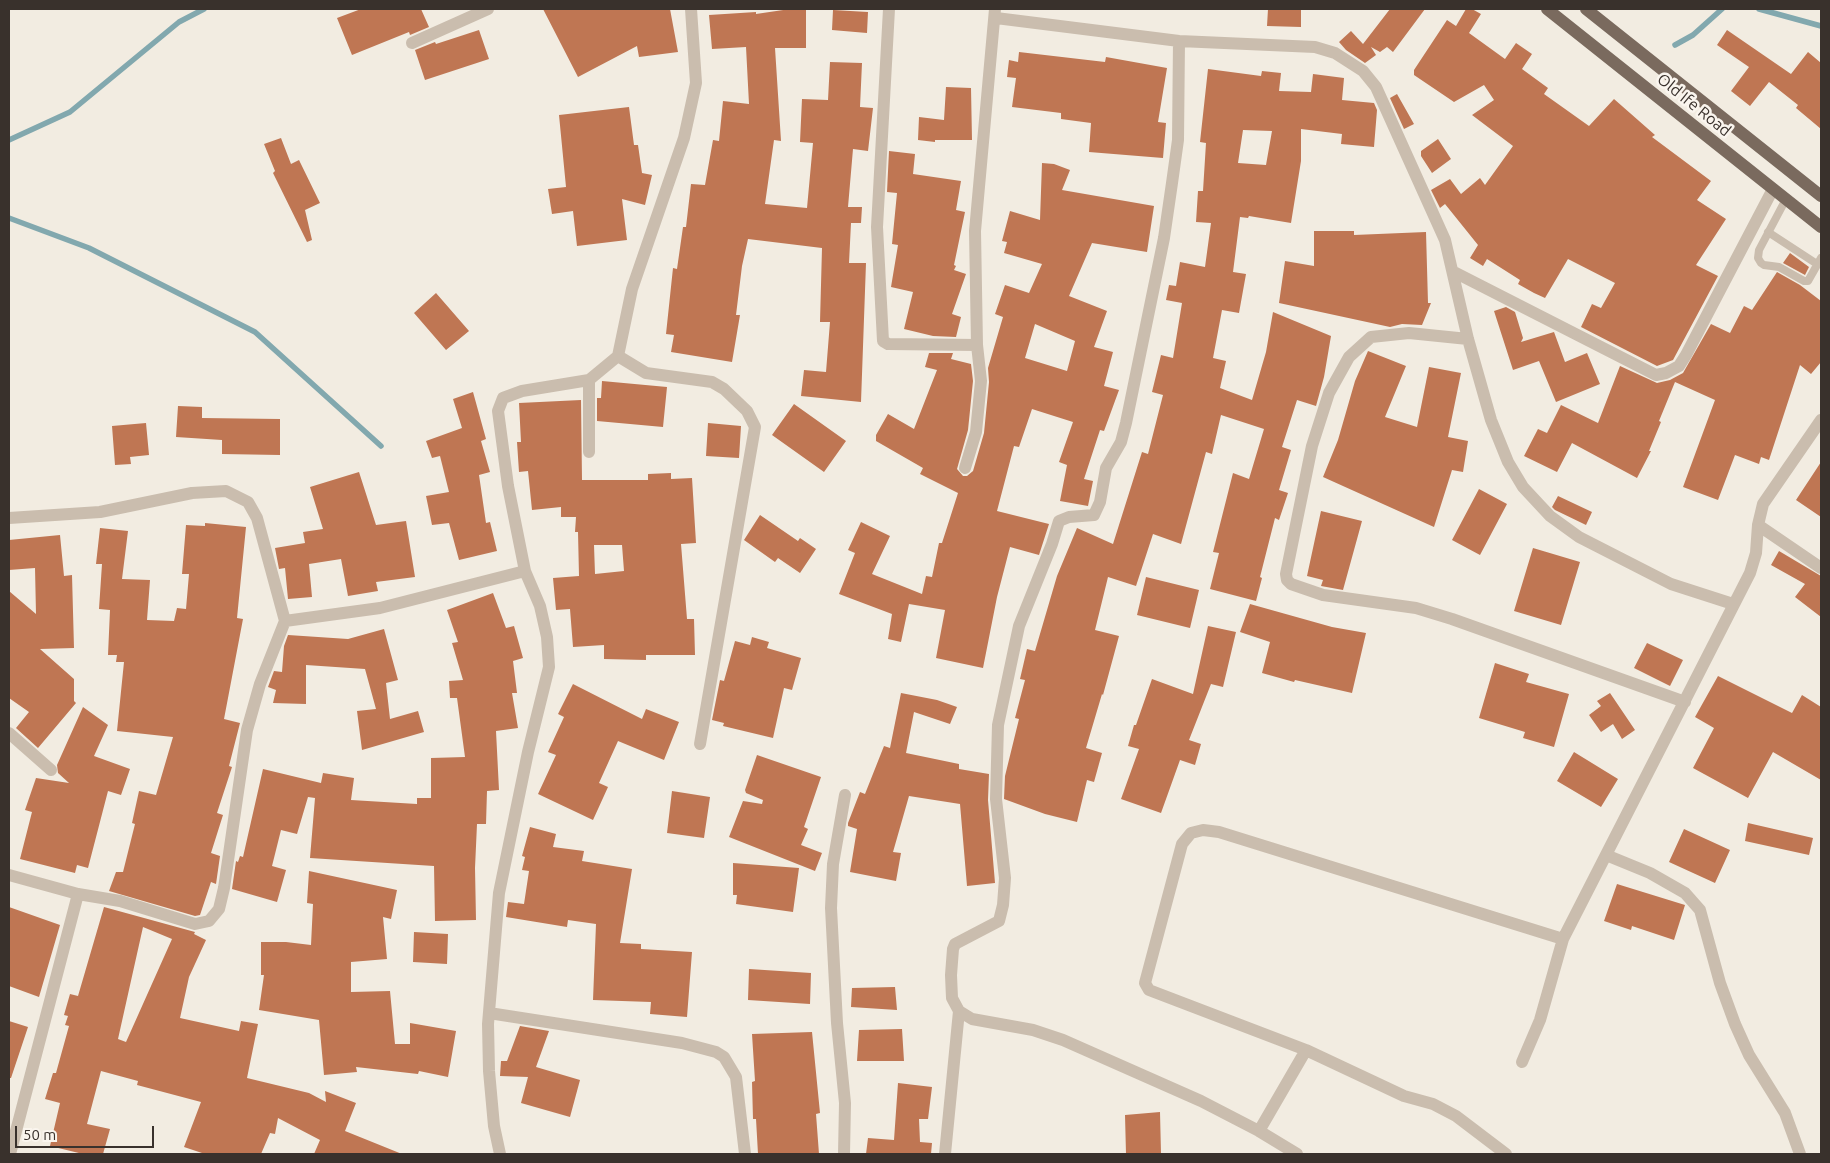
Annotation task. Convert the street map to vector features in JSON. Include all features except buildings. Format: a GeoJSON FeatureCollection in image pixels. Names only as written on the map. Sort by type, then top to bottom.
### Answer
{"type":"FeatureCollection","features":[{"type":"Feature","properties":{"kind":"main road","name":"Old Ife Road"},"geometry":{"type":"LineString","coordinates":[[1547,9],[1821,227]]}},
{"type":"Feature","properties":{"kind":"main road","name":"Old Ife Road"},"geometry":{"type":"LineString","coordinates":[[1586,9],[1821,196]]}},
{"type":"Feature","properties":{"kind":"street"},"geometry":{"type":"LineString","coordinates":[[412,43],[488,9]]}},
{"type":"Feature","properties":{"kind":"street"},"geometry":{"type":"LineString","coordinates":[[500,1154],[494,1126],[489,1071],[489,1013],[499,893],[526,761],[549,667],[547,637],[542,614],[524,571],[508,486],[498,411],[503,398],[516,393],[589,380],[618,356],[632,288],[684,138],[696,83],[691,9]]}},
{"type":"Feature","properties":{"kind":"street"},"geometry":{"type":"LineString","coordinates":[[889,9],[877,228],[883,341],[888,344],[977,345]]}},
{"type":"Feature","properties":{"kind":"street"},"geometry":{"type":"LineString","coordinates":[[965,468],[976,432],[981,381],[977,345],[976,231],[995,13],[1179,41],[1315,47],[1335,53],[1363,71],[1376,87],[1445,240],[1468,338],[1491,420],[1508,462],[1523,487],[1550,516],[1579,537],[1671,584],[1733,604]]}},
{"type":"Feature","properties":{"kind":"street"},"geometry":{"type":"LineString","coordinates":[[1179,41],[1178,140],[1164,238],[1132,397],[1121,442],[1106,468],[1100,502],[1094,514],[1069,516],[1059,521],[1052,544],[1019,626],[998,725],[996,799],[1005,878],[1003,905],[999,921],[956,944],[953,949],[950,975],[952,998],[959,1011],[972,1019],[1033,1030],[1063,1040],[1201,1101],[1260,1131],[1297,1154]]}},
{"type":"Feature","properties":{"kind":"street"},"geometry":{"type":"LineString","coordinates":[[1454,272],[1656,375],[1666,374],[1679,366],[1686,355],[1773,189]]}},
{"type":"Feature","properties":{"kind":"street"},"geometry":{"type":"LineString","coordinates":[[1468,338],[1408,334],[1371,337],[1349,357],[1329,393],[1312,446],[1286,574],[1287,580],[1291,584],[1323,595],[1416,608],[1452,619],[1685,702]]}},
{"type":"Feature","properties":{"kind":"street"},"geometry":{"type":"LineString","coordinates":[[618,356],[646,373],[712,382],[747,411],[755,427],[700,744]]}},
{"type":"Feature","properties":{"kind":"street"},"geometry":{"type":"LineString","coordinates":[[589,380],[589,452]]}},
{"type":"Feature","properties":{"kind":"street"},"geometry":{"type":"LineString","coordinates":[[1522,1062],[1540,1020],[1563,939],[1750,573],[1756,553],[1758,526],[1763,504],[1821,420]]}},
{"type":"Feature","properties":{"kind":"street"},"geometry":{"type":"LineString","coordinates":[[9,518],[100,512],[192,493],[226,491],[248,502],[257,518],[284,621],[260,684],[246,730],[231,843],[219,910],[208,921],[195,924],[120,901],[78,894],[9,875]]}},
{"type":"Feature","properties":{"kind":"street"},"geometry":{"type":"LineString","coordinates":[[1758,526],[1821,568]]}},
{"type":"Feature","properties":{"kind":"street"},"geometry":{"type":"LineString","coordinates":[[284,621],[380,608],[524,571]]}},
{"type":"Feature","properties":{"kind":"street"},"geometry":{"type":"LineString","coordinates":[[9,733],[51,770]]}},
{"type":"Feature","properties":{"kind":"street"},"geometry":{"type":"LineString","coordinates":[[844,1154],[845,1104],[837,1023],[831,908],[833,864],[845,796]]}},
{"type":"Feature","properties":{"kind":"street"},"geometry":{"type":"LineString","coordinates":[[1506,1154],[1456,1116],[1433,1104],[1395,1093],[1306,1050],[1149,990],[1145,983],[1182,844],[1192,833],[1203,830],[1219,832],[1563,939]]}},
{"type":"Feature","properties":{"kind":"street"},"geometry":{"type":"LineString","coordinates":[[1606,855],[1650,873],[1685,893],[1700,910],[1720,983],[1735,1024],[1749,1055],[1785,1113],[1800,1154]]}},
{"type":"Feature","properties":{"kind":"street"},"geometry":{"type":"LineString","coordinates":[[10,1147],[78,894]]}},
{"type":"Feature","properties":{"kind":"street"},"geometry":{"type":"LineString","coordinates":[[945,1154],[959,1011]]}},
{"type":"Feature","properties":{"kind":"street"},"geometry":{"type":"LineString","coordinates":[[489,1013],[682,1043],[716,1052],[724,1058],[736,1077],[745,1154]]}},
{"type":"Feature","properties":{"kind":"street"},"geometry":{"type":"LineString","coordinates":[[1260,1131],[1306,1050]]}},
{"type":"Feature","properties":{"kind":"lane"},"geometry":{"type":"LineString","coordinates":[[1768,232],[1819,261],[1808,281],[1804,281],[1779,267],[1764,266],[1758,258],[1768,232],[1786,199]]}},
{"type":"Feature","properties":{"kind":"waterway"},"geometry":{"type":"LineString","coordinates":[[9,140],[70,112],[179,22],[204,9]]}},
{"type":"Feature","properties":{"kind":"waterway"},"geometry":{"type":"LineString","coordinates":[[1675,45],[1693,35],[1722,9]]}},
{"type":"Feature","properties":{"kind":"waterway"},"geometry":{"type":"LineString","coordinates":[[1759,9],[1821,26]]}},
{"type":"Feature","properties":{"kind":"waterway"},"geometry":{"type":"LineString","coordinates":[[9,218],[89,248],[255,332],[381,446]]}}]}
